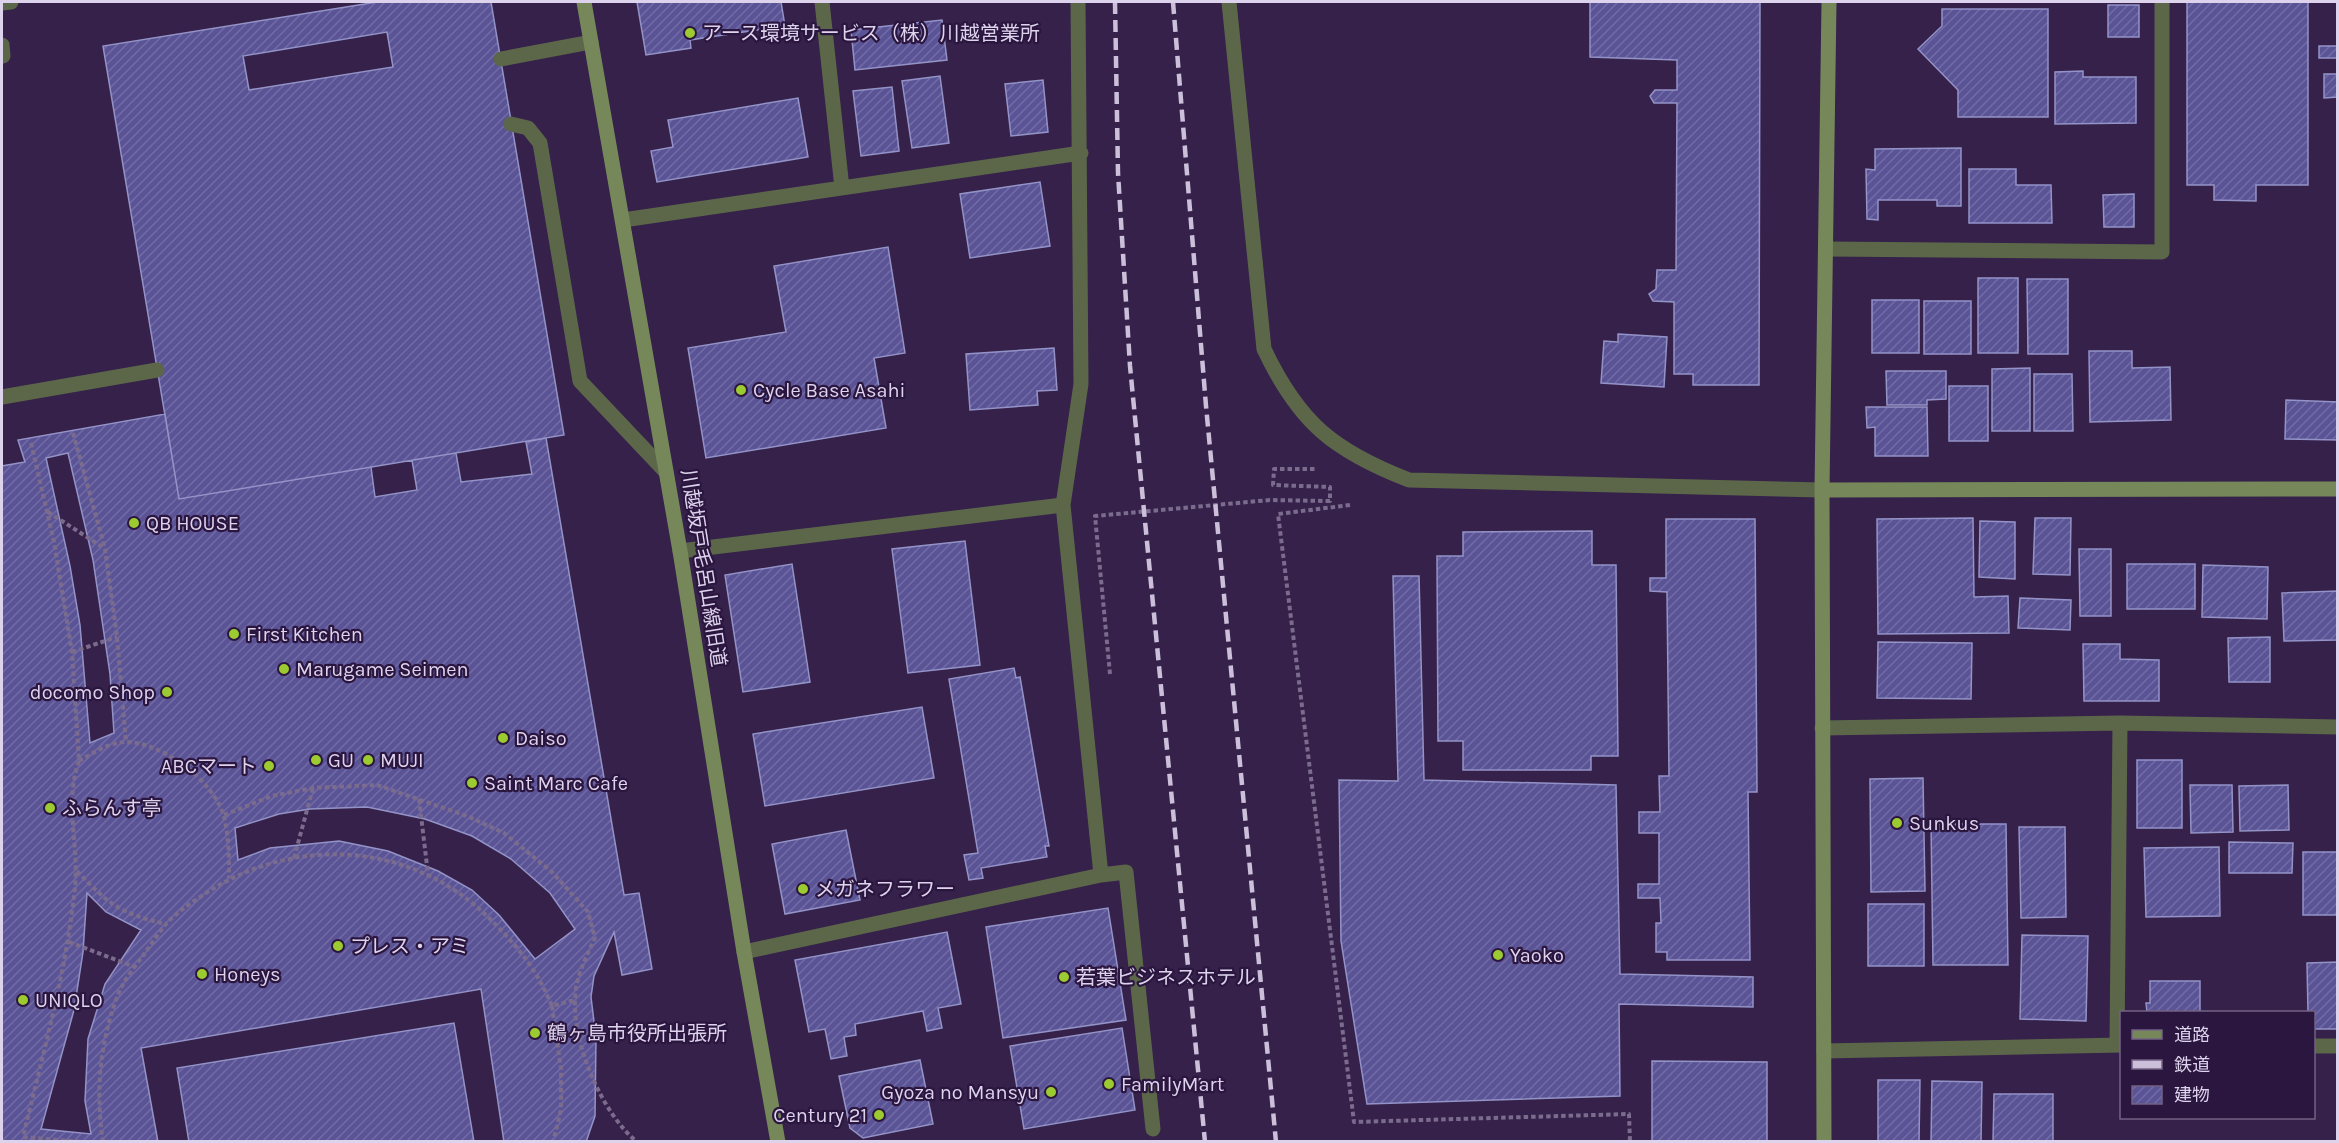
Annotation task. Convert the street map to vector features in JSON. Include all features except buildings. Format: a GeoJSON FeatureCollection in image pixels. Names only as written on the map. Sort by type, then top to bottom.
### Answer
{"type":"FeatureCollection","features":[{"type":"Feature","properties":{"kind":"street"},"geometry":{"type":"LineString","coordinates":[[2,3],[11,2]]}},
{"type":"Feature","properties":{"kind":"street","name":"川越坂戸毛呂山線旧道"},"geometry":{"type":"LineString","coordinates":[[584,2],[680,551],[744,952],[778,1142]]}},
{"type":"Feature","properties":{"kind":"street"},"geometry":{"type":"LineString","coordinates":[[822,2],[842,188]]}},
{"type":"Feature","properties":{"kind":"street"},"geometry":{"type":"LineString","coordinates":[[1077,2],[1081,153],[1081,384],[1063,505],[1101,875]]}},
{"type":"Feature","properties":{"kind":"street"},"geometry":{"type":"LineString","coordinates":[[1229,2],[1264,349],[1282,386],[1306,417],[1339,446],[1372,465],[1409,480],[1822,490],[2337,489]]}},
{"type":"Feature","properties":{"kind":"street"},"geometry":{"type":"LineString","coordinates":[[1824,1142],[1822,490],[1829,2]]}},
{"type":"Feature","properties":{"kind":"street"},"geometry":{"type":"LineString","coordinates":[[1826,249],[2162,252],[2162,2]]}},
{"type":"Feature","properties":{"kind":"street"},"geometry":{"type":"LineString","coordinates":[[501,59],[591,42]]}},
{"type":"Feature","properties":{"kind":"street"},"geometry":{"type":"LineString","coordinates":[[511,124],[528,128],[540,142],[580,381],[666,472]]}},
{"type":"Feature","properties":{"kind":"street"},"geometry":{"type":"LineString","coordinates":[[623,220],[1081,153]]}},
{"type":"Feature","properties":{"kind":"street"},"geometry":{"type":"LineString","coordinates":[[2,396],[152,371]]}},
{"type":"Feature","properties":{"kind":"street"},"geometry":{"type":"LineString","coordinates":[[680,551],[1063,505]]}},
{"type":"Feature","properties":{"kind":"street"},"geometry":{"type":"LineString","coordinates":[[1822,728],[2120,723],[2337,727]]}},
{"type":"Feature","properties":{"kind":"street"},"geometry":{"type":"LineString","coordinates":[[1824,1051],[2119,1046],[2120,723]]}},
{"type":"Feature","properties":{"kind":"street"},"geometry":{"type":"LineString","coordinates":[[744,952],[1101,875],[1126,872],[1153,1129]]}},
{"type":"Feature","properties":{"kind":"street"},"geometry":{"type":"LineString","coordinates":[[2315,1046],[2337,1046]]}},
{"type":"Feature","properties":{"kind":"path"},"geometry":{"type":"LineString","coordinates":[[73,433],[105,549],[117,637],[126,742]]}},
{"type":"Feature","properties":{"kind":"path"},"geometry":{"type":"LineString","coordinates":[[31,443],[48,512],[72,652],[79,761],[71,810],[76,870],[69,942],[49,1037],[23,1137],[83,1142]]}},
{"type":"Feature","properties":{"kind":"path"},"geometry":{"type":"LineString","coordinates":[[1110,674],[1095,516],[1270,500],[1330,501],[1330,487],[1273,485],[1274,469],[1317,469]]}},
{"type":"Feature","properties":{"kind":"path"},"geometry":{"type":"LineString","coordinates":[[1350,505],[1278,514],[1354,1122],[1629,1114],[1630,1142]]}},
{"type":"Feature","properties":{"kind":"path"},"geometry":{"type":"LineString","coordinates":[[48,512],[105,549]]}},
{"type":"Feature","properties":{"kind":"path"},"geometry":{"type":"LineString","coordinates":[[72,652],[117,637]]}},
{"type":"Feature","properties":{"kind":"path"},"geometry":{"type":"LineString","coordinates":[[79,761],[102,748],[126,742],[165,752],[188,767],[208,789],[224,815],[229,846],[229,878]]}},
{"type":"Feature","properties":{"kind":"path"},"geometry":{"type":"LineString","coordinates":[[224,815],[272,796],[313,788],[377,785],[504,833],[552,872],[588,912],[595,938],[580,970],[574,1000],[584,1056],[603,1101],[626,1132],[637,1142]]}},
{"type":"Feature","properties":{"kind":"path"},"geometry":{"type":"LineString","coordinates":[[294,858],[313,788]]}},
{"type":"Feature","properties":{"kind":"path"},"geometry":{"type":"LineString","coordinates":[[419,799],[428,874]]}},
{"type":"Feature","properties":{"kind":"path"},"geometry":{"type":"LineString","coordinates":[[103,1142],[99,1115],[103,1045],[121,989],[166,924],[229,878],[263,864],[325,852],[389,860],[428,874],[469,900],[514,944],[540,977],[552,1006],[561,1069],[561,1110],[553,1142]]}},
{"type":"Feature","properties":{"kind":"path"},"geometry":{"type":"LineString","coordinates":[[76,870],[106,901],[135,917],[166,924]]}},
{"type":"Feature","properties":{"kind":"path"},"geometry":{"type":"LineString","coordinates":[[69,942],[135,967]]}},
{"type":"Feature","properties":{"kind":"path"},"geometry":{"type":"LineString","coordinates":[[552,1006],[574,1000]]}},
{"type":"Feature","properties":{"kind":"railway"},"geometry":{"type":"LineString","coordinates":[[1115,2],[1118,173],[1130,366],[1205,1142]]}},
{"type":"Feature","properties":{"kind":"railway"},"geometry":{"type":"LineString","coordinates":[[1173,2],[1206,406],[1276,1142]]}},
{"type":"Feature","properties":{"kind":"place","name":"アース環境サービス（株）川越営業所"},"geometry":{"type":"Point","coordinates":[690,33]}},
{"type":"Feature","properties":{"kind":"place","name":"Cycle Base Asahi"},"geometry":{"type":"Point","coordinates":[741,390]}},
{"type":"Feature","properties":{"kind":"place","name":"QB HOUSE"},"geometry":{"type":"Point","coordinates":[134,523]}},
{"type":"Feature","properties":{"kind":"place","name":"First Kitchen"},"geometry":{"type":"Point","coordinates":[234,634]}},
{"type":"Feature","properties":{"kind":"place","name":"Marugame Seimen"},"geometry":{"type":"Point","coordinates":[284,669]}},
{"type":"Feature","properties":{"kind":"place","name":"docomo Shop"},"geometry":{"type":"Point","coordinates":[167,692]}},
{"type":"Feature","properties":{"kind":"place","name":"Daiso"},"geometry":{"type":"Point","coordinates":[503,738]}},
{"type":"Feature","properties":{"kind":"place","name":"GU"},"geometry":{"type":"Point","coordinates":[316,760]}},
{"type":"Feature","properties":{"kind":"place","name":"MUJI"},"geometry":{"type":"Point","coordinates":[368,760]}},
{"type":"Feature","properties":{"kind":"place","name":"ABCマート"},"geometry":{"type":"Point","coordinates":[269,766]}},
{"type":"Feature","properties":{"kind":"place","name":"Saint Marc Cafe"},"geometry":{"type":"Point","coordinates":[472,783]}},
{"type":"Feature","properties":{"kind":"place","name":"ふらんす亭"},"geometry":{"type":"Point","coordinates":[50,808]}},
{"type":"Feature","properties":{"kind":"place","name":"Sunkus"},"geometry":{"type":"Point","coordinates":[1897,823]}},
{"type":"Feature","properties":{"kind":"place","name":"メガネフラワー"},"geometry":{"type":"Point","coordinates":[803,889]}},
{"type":"Feature","properties":{"kind":"place","name":"プレス・アミ"},"geometry":{"type":"Point","coordinates":[338,946]}},
{"type":"Feature","properties":{"kind":"place","name":"Yaoko"},"geometry":{"type":"Point","coordinates":[1498,955]}},
{"type":"Feature","properties":{"kind":"place","name":"Honeys"},"geometry":{"type":"Point","coordinates":[202,974]}},
{"type":"Feature","properties":{"kind":"place","name":"若葉ビジネスホテル"},"geometry":{"type":"Point","coordinates":[1064,977]}},
{"type":"Feature","properties":{"kind":"place","name":"UNIQLO"},"geometry":{"type":"Point","coordinates":[23,1000]}},
{"type":"Feature","properties":{"kind":"place","name":"鶴ヶ島市役所出張所"},"geometry":{"type":"Point","coordinates":[535,1033]}},
{"type":"Feature","properties":{"kind":"place","name":"FamilyMart"},"geometry":{"type":"Point","coordinates":[1109,1084]}},
{"type":"Feature","properties":{"kind":"place","name":"Gyoza no Mansyu"},"geometry":{"type":"Point","coordinates":[1051,1092]}},
{"type":"Feature","properties":{"kind":"place","name":"Century 21"},"geometry":{"type":"Point","coordinates":[879,1115]}}]}
